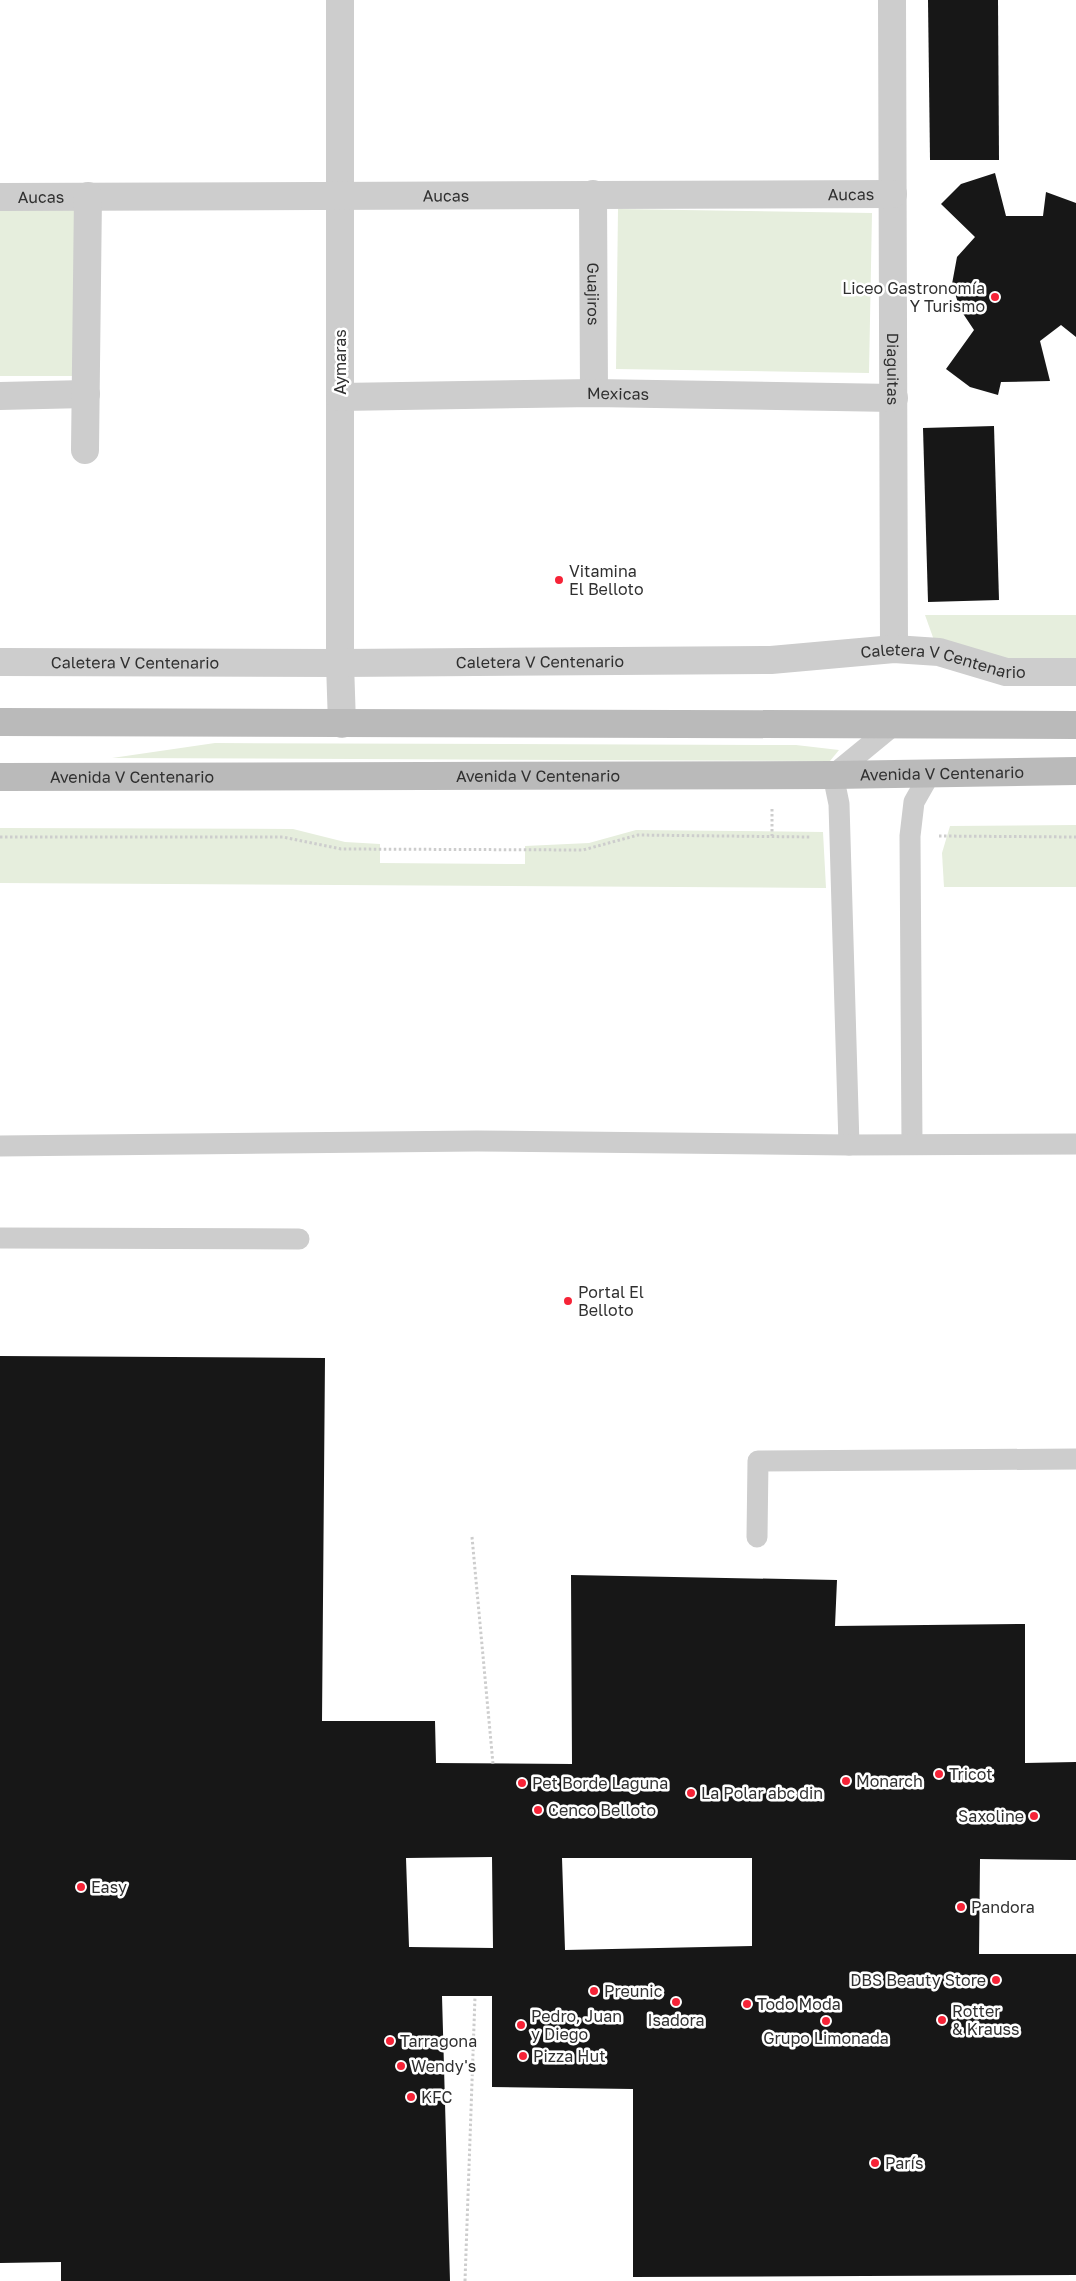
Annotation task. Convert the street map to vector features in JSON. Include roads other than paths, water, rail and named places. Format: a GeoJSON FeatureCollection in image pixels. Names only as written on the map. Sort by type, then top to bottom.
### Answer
{"type":"FeatureCollection","features":[{"type":"Feature","properties":{"kind":"main road"},"geometry":{"type":"LineString","coordinates":[[0,722],[1076,725]]}},
{"type":"Feature","properties":{"kind":"main road","name":"Avenida V Centenario"},"geometry":{"type":"LineString","coordinates":[[0,777],[833,775],[1076,771]]}},
{"type":"Feature","properties":{"kind":"street","name":"Aymaras"},"geometry":{"type":"LineString","coordinates":[[340,0],[340,663],[342,724]]}},
{"type":"Feature","properties":{"kind":"street","name":"Diaguitas"},"geometry":{"type":"LineString","coordinates":[[892,0],[894,649]]}},
{"type":"Feature","properties":{"kind":"street","name":"Guajiros"},"geometry":{"type":"LineString","coordinates":[[593,194],[594,393]]}},
{"type":"Feature","properties":{"kind":"street","name":"Aucas"},"geometry":{"type":"LineString","coordinates":[[0,197],[893,194]]}},
{"type":"Feature","properties":{"kind":"street"},"geometry":{"type":"LineString","coordinates":[[85,450],[88,196]]}},
{"type":"Feature","properties":{"kind":"street","name":"Mexicas"},"geometry":{"type":"LineString","coordinates":[[340,397],[594,393],[894,398]]}},
{"type":"Feature","properties":{"kind":"street"},"geometry":{"type":"LineString","coordinates":[[0,396],[86,394]]}},
{"type":"Feature","properties":{"kind":"street","name":"Caletera V Centenario"},"geometry":{"type":"LineString","coordinates":[[0,662],[340,663],[770,660],[894,649],[939,652],[1006,672],[1076,672]]}},
{"type":"Feature","properties":{"kind":"lane"},"geometry":{"type":"LineString","coordinates":[[849,1145],[839,804],[833,775],[894,725]]}},
{"type":"Feature","properties":{"kind":"lane"},"geometry":{"type":"LineString","coordinates":[[912,1144],[910,836],[914,802],[931,772]]}},
{"type":"Feature","properties":{"kind":"lane"},"geometry":{"type":"LineString","coordinates":[[0,1146],[477,1141],[849,1145],[1076,1144]]}},
{"type":"Feature","properties":{"kind":"lane"},"geometry":{"type":"LineString","coordinates":[[0,1238],[299,1239]]}},
{"type":"Feature","properties":{"kind":"lane"},"geometry":{"type":"LineString","coordinates":[[757,1537],[758,1460],[1076,1459]]}},
{"type":"Feature","properties":{"kind":"place","name":"Liceo Gastronomía Y Turismo"},"geometry":{"type":"Point","coordinates":[995,297]}},
{"type":"Feature","properties":{"kind":"place","name":"Vitamina El Belloto"},"geometry":{"type":"Point","coordinates":[559,580]}},
{"type":"Feature","properties":{"kind":"place","name":"Portal El Belloto"},"geometry":{"type":"Point","coordinates":[568,1301]}},
{"type":"Feature","properties":{"kind":"place","name":"Tricot"},"geometry":{"type":"Point","coordinates":[939,1774]}},
{"type":"Feature","properties":{"kind":"place","name":"Monarch"},"geometry":{"type":"Point","coordinates":[846,1781]}},
{"type":"Feature","properties":{"kind":"place","name":"Pet Borde Laguna"},"geometry":{"type":"Point","coordinates":[522,1783]}},
{"type":"Feature","properties":{"kind":"place","name":"La Polar abc din"},"geometry":{"type":"Point","coordinates":[691,1793]}},
{"type":"Feature","properties":{"kind":"place","name":"Cenco Belloto"},"geometry":{"type":"Point","coordinates":[538,1810]}},
{"type":"Feature","properties":{"kind":"place","name":"Saxoline"},"geometry":{"type":"Point","coordinates":[1034,1816]}},
{"type":"Feature","properties":{"kind":"place","name":"Easy"},"geometry":{"type":"Point","coordinates":[81,1887]}},
{"type":"Feature","properties":{"kind":"place","name":"Pandora"},"geometry":{"type":"Point","coordinates":[961,1907]}},
{"type":"Feature","properties":{"kind":"place","name":"DBS Beauty Store"},"geometry":{"type":"Point","coordinates":[996,1980]}},
{"type":"Feature","properties":{"kind":"place","name":"Preunic"},"geometry":{"type":"Point","coordinates":[594,1991]}},
{"type":"Feature","properties":{"kind":"place","name":"Isadora"},"geometry":{"type":"Point","coordinates":[676,2002]}},
{"type":"Feature","properties":{"kind":"place","name":"Todo Moda"},"geometry":{"type":"Point","coordinates":[747,2004]}},
{"type":"Feature","properties":{"kind":"place","name":"Rotter & Krauss"},"geometry":{"type":"Point","coordinates":[942,2020]}},
{"type":"Feature","properties":{"kind":"place","name":"Grupo Limonada"},"geometry":{"type":"Point","coordinates":[826,2021]}},
{"type":"Feature","properties":{"kind":"place","name":"Pedro, Juan y Diego"},"geometry":{"type":"Point","coordinates":[521,2025]}},
{"type":"Feature","properties":{"kind":"place","name":"Tarragona"},"geometry":{"type":"Point","coordinates":[390,2041]}},
{"type":"Feature","properties":{"kind":"place","name":"Pizza Hut"},"geometry":{"type":"Point","coordinates":[523,2056]}},
{"type":"Feature","properties":{"kind":"place","name":"Wendy's"},"geometry":{"type":"Point","coordinates":[401,2066]}},
{"type":"Feature","properties":{"kind":"place","name":"KFC"},"geometry":{"type":"Point","coordinates":[411,2097]}},
{"type":"Feature","properties":{"kind":"place","name":"París"},"geometry":{"type":"Point","coordinates":[875,2163]}}]}
